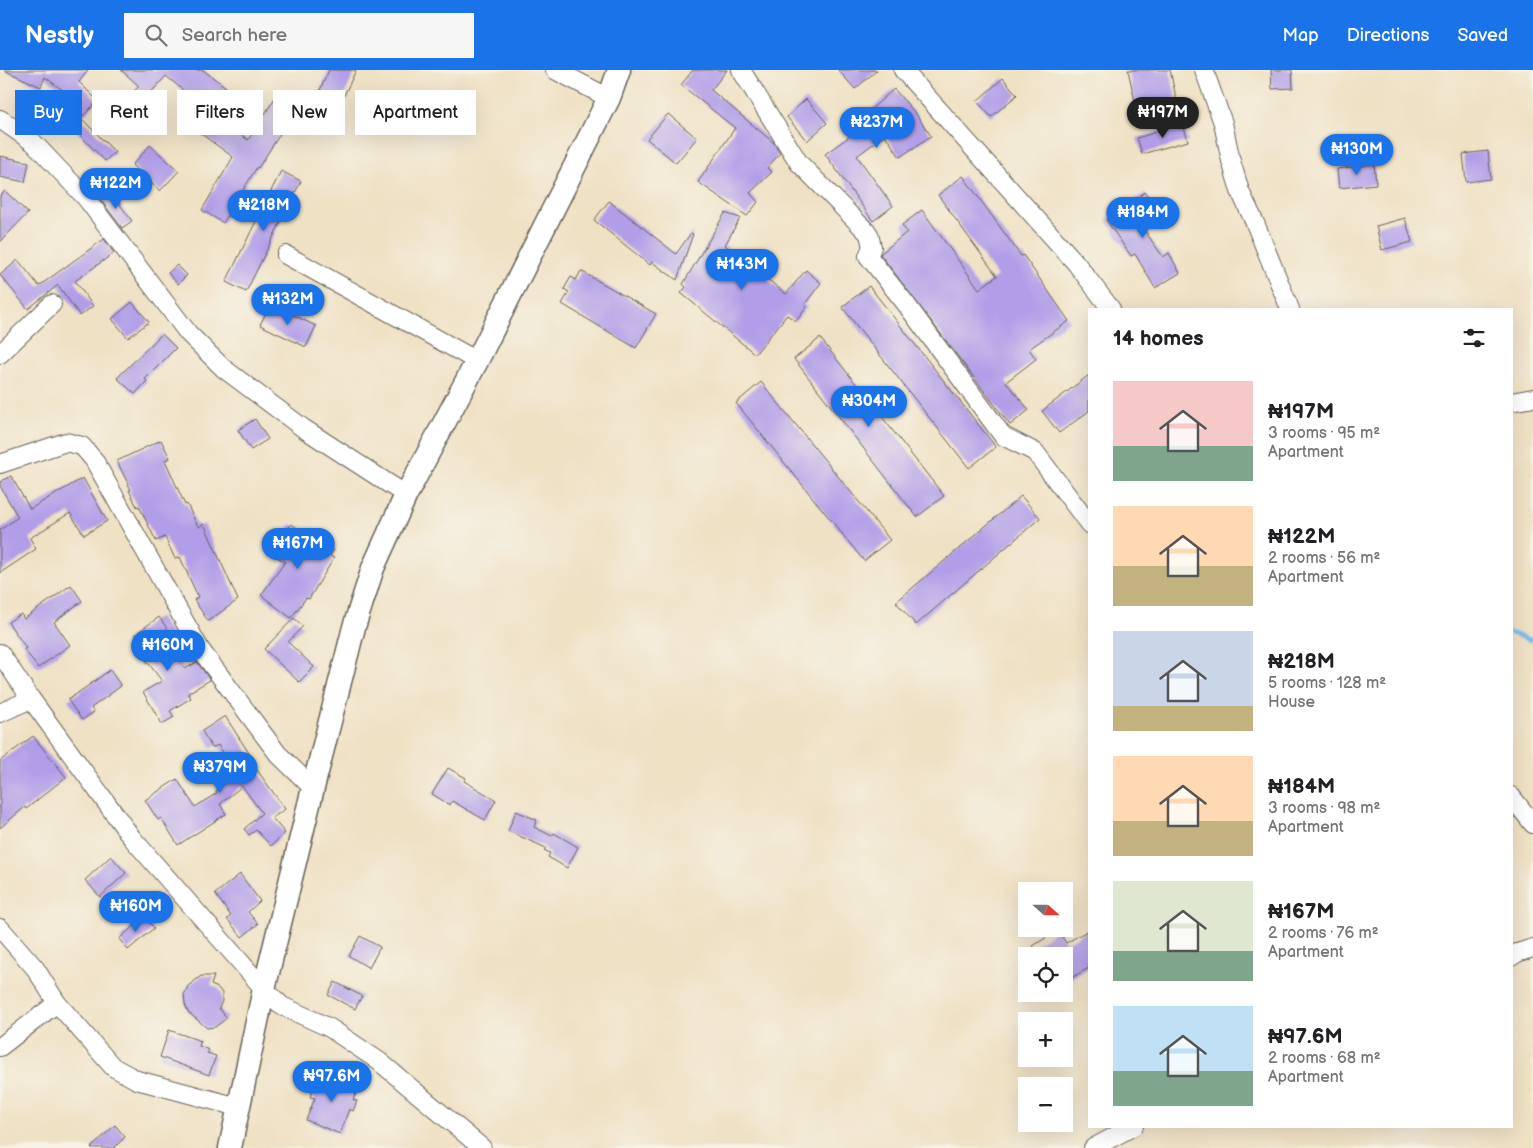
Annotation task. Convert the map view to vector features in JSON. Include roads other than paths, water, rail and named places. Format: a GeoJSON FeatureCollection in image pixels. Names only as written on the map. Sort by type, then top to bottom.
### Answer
{"type":"FeatureCollection","features":[{"type":"Feature","properties":{"kind":"main road"},"geometry":{"type":"LineString","coordinates":[[230,1148],[264,989],[313,788],[354,627],[373,568],[406,494],[477,361],[609,98],[619,70]]}},
{"type":"Feature","properties":{"kind":"street"},"geometry":{"type":"LineString","coordinates":[[555,70],[609,98]]}},
{"type":"Feature","properties":{"kind":"street"},"geometry":{"type":"LineString","coordinates":[[741,70],[800,163],[869,234],[872,247],[868,256],[906,304],[1003,436],[1035,452],[1088,523]]}},
{"type":"Feature","properties":{"kind":"street"},"geometry":{"type":"LineString","coordinates":[[903,70],[1075,262],[1110,308]]}},
{"type":"Feature","properties":{"kind":"street"},"geometry":{"type":"LineString","coordinates":[[1204,70],[1223,123],[1240,192],[1255,223],[1290,308]]}},
{"type":"Feature","properties":{"kind":"street"},"geometry":{"type":"LineString","coordinates":[[0,119],[33,142],[86,198],[188,333],[223,368],[303,428],[406,494]]}},
{"type":"Feature","properties":{"kind":"street"},"geometry":{"type":"LineString","coordinates":[[286,255],[477,361]]}},
{"type":"Feature","properties":{"kind":"street"},"geometry":{"type":"LineString","coordinates":[[0,354],[52,304]]}},
{"type":"Feature","properties":{"kind":"street"},"geometry":{"type":"LineString","coordinates":[[1513,402],[1533,398]]}},
{"type":"Feature","properties":{"kind":"street"},"geometry":{"type":"LineString","coordinates":[[0,464],[66,442],[82,446],[94,460],[200,649],[278,754],[313,788]]}},
{"type":"Feature","properties":{"kind":"street"},"geometry":{"type":"LineString","coordinates":[[0,653],[132,838],[264,989],[282,1006],[330,1028],[380,1062],[482,1148]]}},
{"type":"Feature","properties":{"kind":"street"},"geometry":{"type":"LineString","coordinates":[[0,713],[31,699]]}},
{"type":"Feature","properties":{"kind":"street"},"geometry":{"type":"LineString","coordinates":[[1513,799],[1533,824]]}},
{"type":"Feature","properties":{"kind":"street"},"geometry":{"type":"LineString","coordinates":[[0,928],[34,968],[57,1003],[113,1067],[137,1080],[238,1107]]}},
{"type":"Feature","properties":{"kind":"street"},"geometry":{"type":"LineString","coordinates":[[1513,957],[1533,948]]}},
{"type":"Feature","properties":{"kind":"street"},"geometry":{"type":"LineString","coordinates":[[0,1048],[57,1003]]}},
{"type":"Feature","properties":{"kind":"street"},"geometry":{"type":"LineString","coordinates":[[1093,1148],[1130,1128]]}},
{"type":"Feature","properties":{"kind":"waterway"},"geometry":{"type":"LineString","coordinates":[[1513,634],[1529,640],[1533,638]]}}]}
